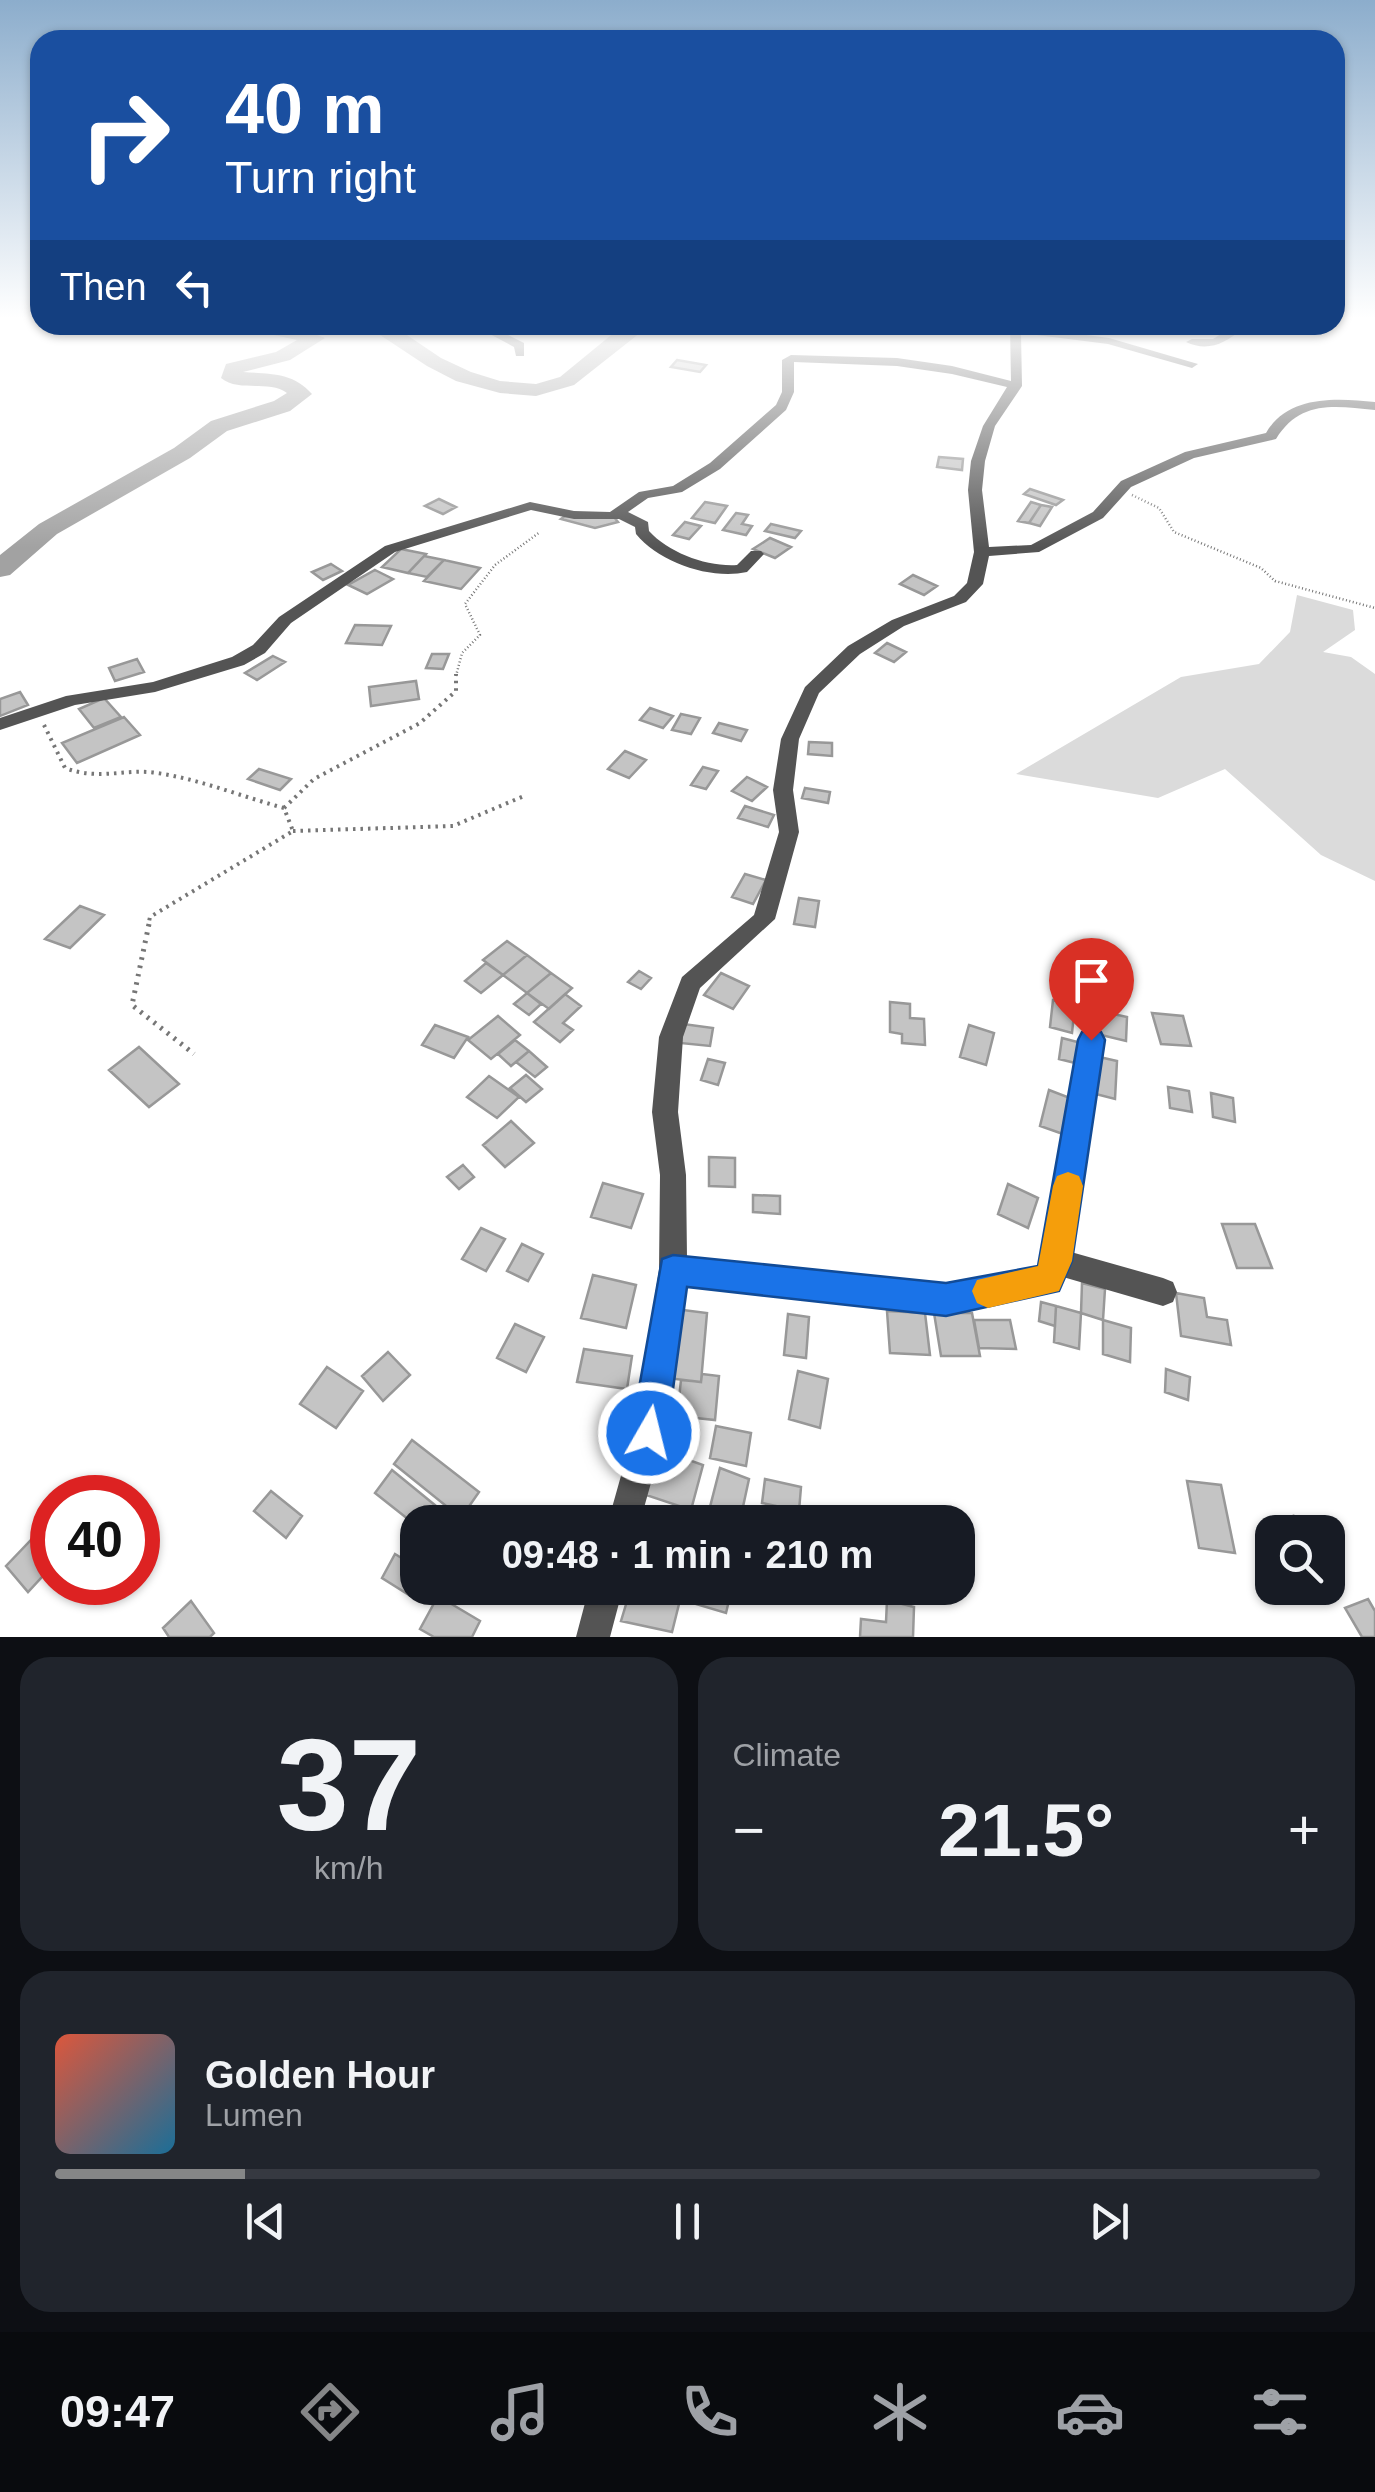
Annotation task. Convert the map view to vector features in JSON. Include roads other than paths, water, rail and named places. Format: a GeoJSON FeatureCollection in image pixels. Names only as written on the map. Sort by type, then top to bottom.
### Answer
{"type":"FeatureCollection","features":[{"type":"Feature","properties":{"kind":"street"},"geometry":{"type":"LineString","coordinates":[[0,724],[72,700],[155,687],[238,661],[259,649],[285,620],[324,591],[390,549],[530,506],[595,518],[618,513],[644,495],[677,489],[697,480],[750,438],[782,407],[787,395]]}},
{"type":"Feature","properties":{"kind":"street"},"geometry":{"type":"LineString","coordinates":[[629,1505],[649,1433],[673,1270],[673,1176],[665,1112],[671,1036],[690,982],[764,919],[789,832],[783,790],[790,739],[800,712],[828,672],[854,650],[898,623],[960,599],[975,584],[982,552],[974,490],[978,460],[989,426],[1010,395]]}},
{"type":"Feature","properties":{"kind":"street"},"geometry":{"type":"LineString","coordinates":[[982,552],[1034,549],[1098,515],[1126,484],[1190,455],[1271,436],[1282,417],[1298,410],[1349,403],[1375,406]]}},
{"type":"Feature","properties":{"kind":"street"},"geometry":{"type":"LineString","coordinates":[[618,513],[644,525],[641,532],[646,540],[660,549],[720,570],[742,569],[756,554]]}},
{"type":"Feature","properties":{"kind":"street"},"geometry":{"type":"LineString","coordinates":[[673,1270],[946,1300],[1048,1280],[1056,1261],[1091,1040]]}},
{"type":"Feature","properties":{"kind":"street"},"geometry":{"type":"LineString","coordinates":[[1056,1261],[1163,1292]]}},
{"type":"Feature","properties":{"kind":"street"},"geometry":{"type":"LineString","coordinates":[[593,1637],[601,1605]]}},
{"type":"Feature","properties":{"kind":"waterway"},"geometry":{"type":"LineString","coordinates":[[0,569],[48,529],[182,453],[219,426],[282,406],[299,395]]}}]}
